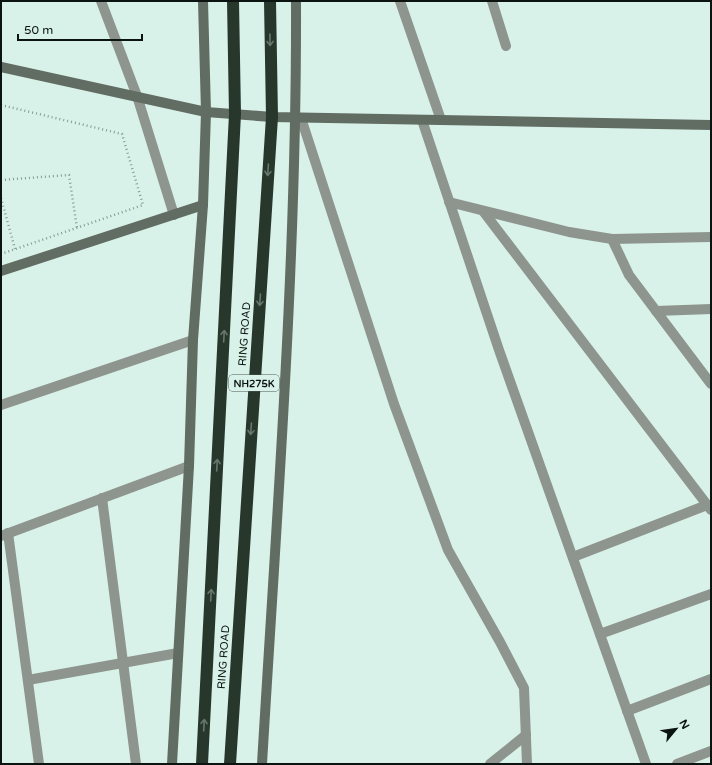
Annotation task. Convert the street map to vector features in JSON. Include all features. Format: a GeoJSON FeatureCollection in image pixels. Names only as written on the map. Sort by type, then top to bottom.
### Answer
{"type":"FeatureCollection","features":[{"type":"Feature","properties":{"kind":"highway","name":"RING ROAD"},"geometry":{"type":"LineString","coordinates":[[202,764],[235,114],[233,1]]}},
{"type":"Feature","properties":{"kind":"highway","name":"RING ROAD"},"geometry":{"type":"LineString","coordinates":[[230,764],[272,117],[270,1]]}},
{"type":"Feature","properties":{"kind":"street"},"geometry":{"type":"LineString","coordinates":[[101,1],[137,96],[174,215]]}},
{"type":"Feature","properties":{"kind":"street"},"geometry":{"type":"LineString","coordinates":[[172,764],[189,466],[193,340],[203,205],[206,112],[203,1]]}},
{"type":"Feature","properties":{"kind":"street"},"geometry":{"type":"LineString","coordinates":[[262,764],[299,117],[296,1]]}},
{"type":"Feature","properties":{"kind":"street"},"geometry":{"type":"LineString","coordinates":[[400,1],[440,120]]}},
{"type":"Feature","properties":{"kind":"street"},"geometry":{"type":"LineString","coordinates":[[492,1],[506,46]]}},
{"type":"Feature","properties":{"kind":"street"},"geometry":{"type":"LineString","coordinates":[[1,67],[206,112],[272,117],[711,125]]}},
{"type":"Feature","properties":{"kind":"street"},"geometry":{"type":"LineString","coordinates":[[299,117],[394,404],[448,550],[524,688],[527,764]]}},
{"type":"Feature","properties":{"kind":"street"},"geometry":{"type":"LineString","coordinates":[[422,120],[449,202],[646,764]]}},
{"type":"Feature","properties":{"kind":"street"},"geometry":{"type":"LineString","coordinates":[[449,202],[569,232],[612,239],[711,237]]}},
{"type":"Feature","properties":{"kind":"street"},"geometry":{"type":"LineString","coordinates":[[1,270],[203,205]]}},
{"type":"Feature","properties":{"kind":"street"},"geometry":{"type":"LineString","coordinates":[[483,211],[709,508],[573,557]]}},
{"type":"Feature","properties":{"kind":"street"},"geometry":{"type":"LineString","coordinates":[[612,239],[629,275],[711,384]]}},
{"type":"Feature","properties":{"kind":"street"},"geometry":{"type":"LineString","coordinates":[[656,311],[711,309]]}},
{"type":"Feature","properties":{"kind":"street"},"geometry":{"type":"LineString","coordinates":[[1,405],[193,340]]}},
{"type":"Feature","properties":{"kind":"street"},"geometry":{"type":"LineString","coordinates":[[39,764],[28,680],[5,534],[189,466]]}},
{"type":"Feature","properties":{"kind":"street"},"geometry":{"type":"LineString","coordinates":[[102,498],[136,764]]}},
{"type":"Feature","properties":{"kind":"street"},"geometry":{"type":"LineString","coordinates":[[600,634],[711,594]]}},
{"type":"Feature","properties":{"kind":"street"},"geometry":{"type":"LineString","coordinates":[[28,680],[178,653]]}},
{"type":"Feature","properties":{"kind":"street"},"geometry":{"type":"LineString","coordinates":[[627,711],[711,679]]}},
{"type":"Feature","properties":{"kind":"street"},"geometry":{"type":"LineString","coordinates":[[490,764],[526,735]]}},
{"type":"Feature","properties":{"kind":"street"},"geometry":{"type":"LineString","coordinates":[[677,764],[711,751]]}},
{"type":"Feature","properties":{"kind":"path"},"geometry":{"type":"LineString","coordinates":[[1,105],[122,134],[143,205],[1,254]]}},
{"type":"Feature","properties":{"kind":"path"},"geometry":{"type":"LineString","coordinates":[[1,180],[70,175],[77,228]]}},
{"type":"Feature","properties":{"kind":"path"},"geometry":{"type":"LineString","coordinates":[[1,198],[15,249]]}}]}
